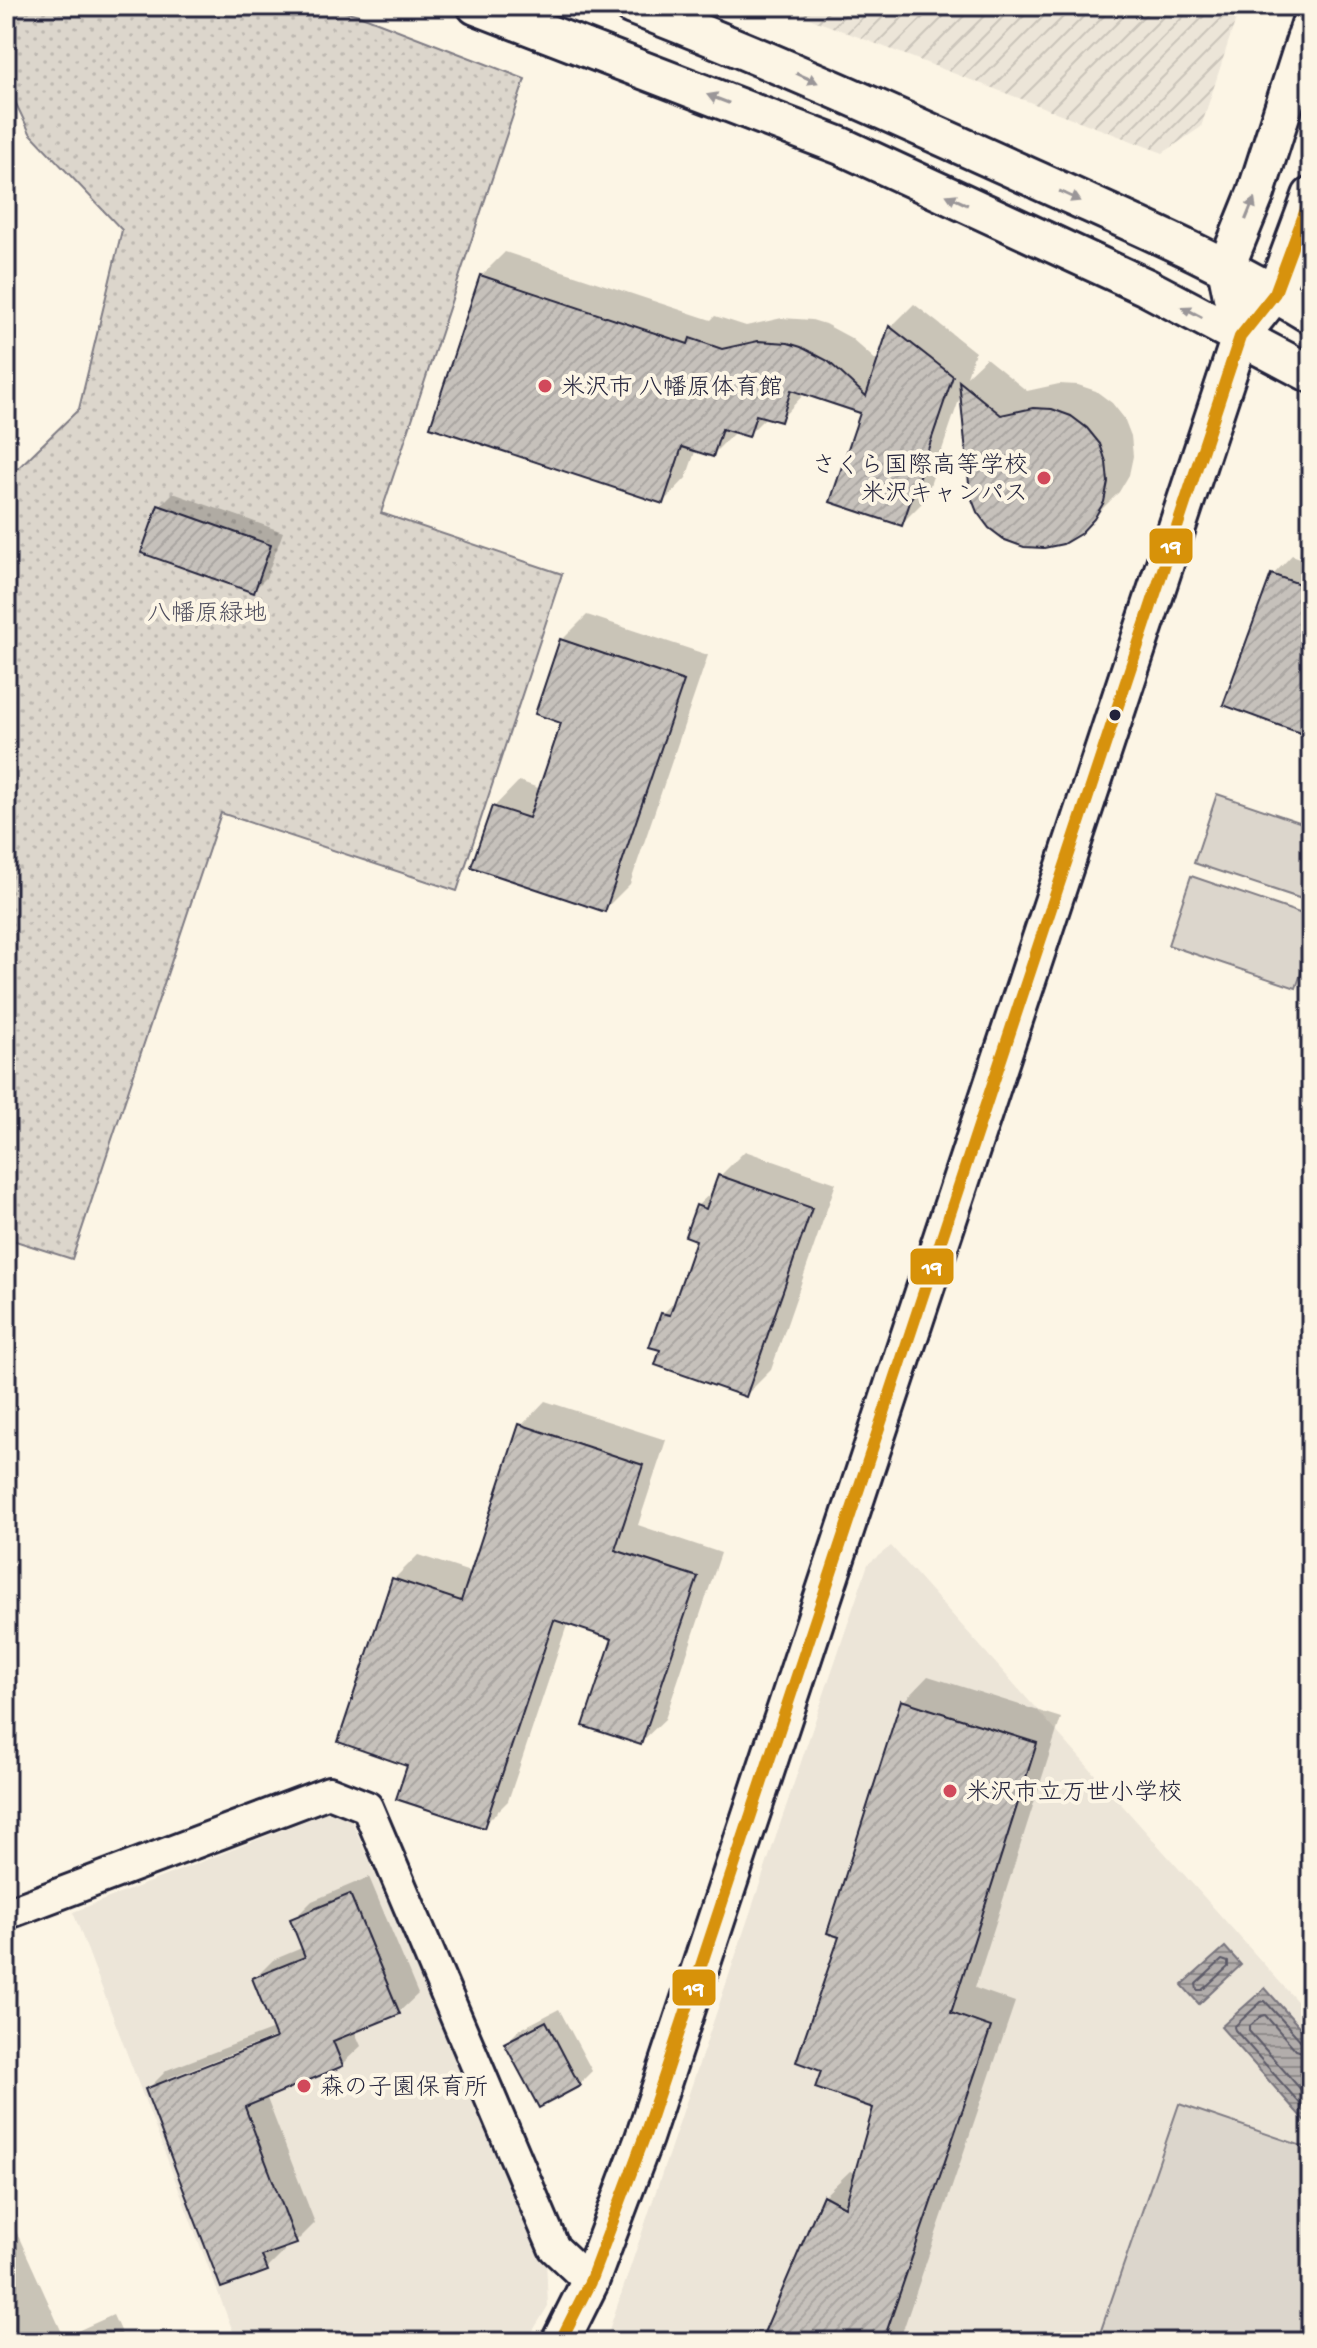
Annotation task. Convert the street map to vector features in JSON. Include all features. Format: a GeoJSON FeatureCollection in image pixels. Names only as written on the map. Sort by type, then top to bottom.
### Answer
{"type":"FeatureCollection","features":[{"type":"Feature","properties":{"kind":"street"},"geometry":{"type":"LineString","coordinates":[[476,6],[841,146],[1146,287],[1311,374]]}},
{"type":"Feature","properties":{"kind":"street"},"geometry":{"type":"LineString","coordinates":[[632,6],[720,40],[928,131],[1226,267],[1311,315]]}},
{"type":"Feature","properties":{"kind":"street"},"geometry":{"type":"LineString","coordinates":[[1240,337],[1226,267],[1256,193],[1311,21]]}},
{"type":"Feature","properties":{"kind":"street"},"geometry":{"type":"LineString","coordinates":[[560,2342],[590,2282],[644,2138],[1240,337],[1275,293],[1311,196]]}},
{"type":"Feature","properties":{"kind":"street"},"geometry":{"type":"LineString","coordinates":[[6,1914],[329,1792],[367,1807],[554,2248],[590,2282]]}},
{"type":"Feature","properties":{"kind":"shaded area"},"geometry":{"type":"Polygon","coordinates":[[[777,6],[1240,6],[1201,127],[1163,153],[777,6]]]}},
{"type":"Feature","properties":{"kind":"shaded area","name":"米沢市立万世小学校"},"geometry":{"type":"Polygon","coordinates":[[[891,1546],[1311,2017],[1311,2342],[605,2342],[868,1564],[891,1546]]]}},
{"type":"Feature","properties":{"kind":"shaded area","name":"森の子園保育所"},"geometry":{"type":"Polygon","coordinates":[[[333,1810],[349,1815],[546,2259],[548,2306],[526,2342],[237,2342],[73,1912],[333,1810]]]}},
{"type":"Feature","properties":{"kind":"green space","name":"八幡原緑地"},"geometry":{"type":"Polygon","coordinates":[[[6,6],[324,6],[359,15],[525,79],[381,513],[562,574],[457,891],[221,813],[72,1259],[6,1238],[6,480],[79,409],[122,230],[30,133],[6,83],[6,6]]]}},
{"type":"Feature","properties":{"kind":"green space"},"geometry":{"type":"Polygon","coordinates":[[[1217,794],[1311,826],[1311,902],[1194,863],[1217,794]]]}},
{"type":"Feature","properties":{"kind":"green space"},"geometry":{"type":"Polygon","coordinates":[[[1191,876],[1311,917],[1311,945],[1296,988],[1168,945],[1191,876]]]}},
{"type":"Feature","properties":{"kind":"green space"},"geometry":{"type":"Polygon","coordinates":[[[1179,2104],[1311,2149],[1311,2342],[1097,2342],[1179,2104]]]}},
{"type":"Feature","properties":{"kind":"water"},"geometry":{"type":"Polygon","coordinates":[[[1225,1947],[1241,1965],[1199,2004],[1182,1985],[1225,1947]]]}},
{"type":"Feature","properties":{"kind":"water"},"geometry":{"type":"Polygon","coordinates":[[[1265,1988],[1311,2040],[1311,2128],[1221,2027],[1265,1988]]]}},
{"type":"Feature","properties":{"kind":"building"},"geometry":{"type":"Polygon","coordinates":[[[480,275],[688,344],[690,338],[722,349],[758,341],[801,347],[828,361],[866,396],[889,326],[953,376],[902,526],[830,502],[860,413],[791,390],[781,422],[756,415],[749,437],[722,429],[713,457],[682,447],[663,504],[430,427],[480,275]]]}},
{"type":"Feature","properties":{"kind":"building"},"geometry":{"type":"Polygon","coordinates":[[[959,381],[1001,415],[1033,408],[1052,409],[1071,416],[1087,428],[1100,444],[1108,482],[1104,502],[1080,534],[1063,544],[1044,548],[1024,547],[1005,540],[989,528],[977,512],[970,494],[959,381]]]}},
{"type":"Feature","properties":{"kind":"building"},"geometry":{"type":"Polygon","coordinates":[[[158,505],[271,545],[254,593],[141,553],[158,505]]]}},
{"type":"Feature","properties":{"kind":"building"},"geometry":{"type":"Polygon","coordinates":[[[1271,574],[1311,588],[1311,704],[1300,733],[1223,705],[1271,574]]]}},
{"type":"Feature","properties":{"kind":"building"},"geometry":{"type":"Polygon","coordinates":[[[560,639],[684,681],[605,912],[471,867],[492,806],[529,818],[561,723],[535,714],[560,639]]]}},
{"type":"Feature","properties":{"kind":"building"},"geometry":{"type":"Polygon","coordinates":[[[718,1175],[812,1208],[746,1397],[655,1365],[660,1350],[649,1347],[661,1313],[670,1315],[696,1240],[685,1236],[696,1205],[706,1209],[718,1175]]]}},
{"type":"Feature","properties":{"kind":"building"},"geometry":{"type":"Polygon","coordinates":[[[519,1424],[643,1465],[615,1550],[698,1577],[641,1745],[583,1726],[612,1639],[554,1620],[484,1828],[396,1799],[407,1766],[338,1742],[392,1578],[461,1601],[519,1424]]]}},
{"type":"Feature","properties":{"kind":"building"},"geometry":{"type":"Polygon","coordinates":[[[901,1700],[1037,1743],[951,2013],[991,2027],[883,2342],[760,2342],[823,2195],[845,2207],[873,2108],[815,2088],[821,2071],[796,2062],[839,1937],[827,1933],[901,1700]]]}},
{"type":"Feature","properties":{"kind":"building"},"geometry":{"type":"Polygon","coordinates":[[[350,1894],[400,2014],[333,2041],[343,2066],[245,2107],[297,2244],[262,2256],[268,2271],[221,2288],[145,2089],[276,2038],[252,1978],[305,1957],[290,1919],[350,1894]]]}},
{"type":"Feature","properties":{"kind":"building"},"geometry":{"type":"Polygon","coordinates":[[[546,2021],[580,2086],[539,2108],[504,2043],[546,2021]]]}},
{"type":"Feature","properties":{"kind":"transit line","name":"19"},"geometry":{"type":"LineString","coordinates":[[560,2342],[590,2282],[644,2138],[1240,337],[1275,293],[1311,196]]}},
{"type":"Feature","properties":{"kind":"place","name":"米沢市 八幡原体育館"},"geometry":{"type":"Point","coordinates":[545,386]}},
{"type":"Feature","properties":{"kind":"place","name":"さくら国際高等学校 米沢キャンパス"},"geometry":{"type":"Point","coordinates":[1044,478]}},
{"type":"Feature","properties":{"kind":"place","name":"米沢市立万世小学校"},"geometry":{"type":"Point","coordinates":[950,1791]}},
{"type":"Feature","properties":{"kind":"place","name":"森の子園保育所"},"geometry":{"type":"Point","coordinates":[304,2086]}}]}
